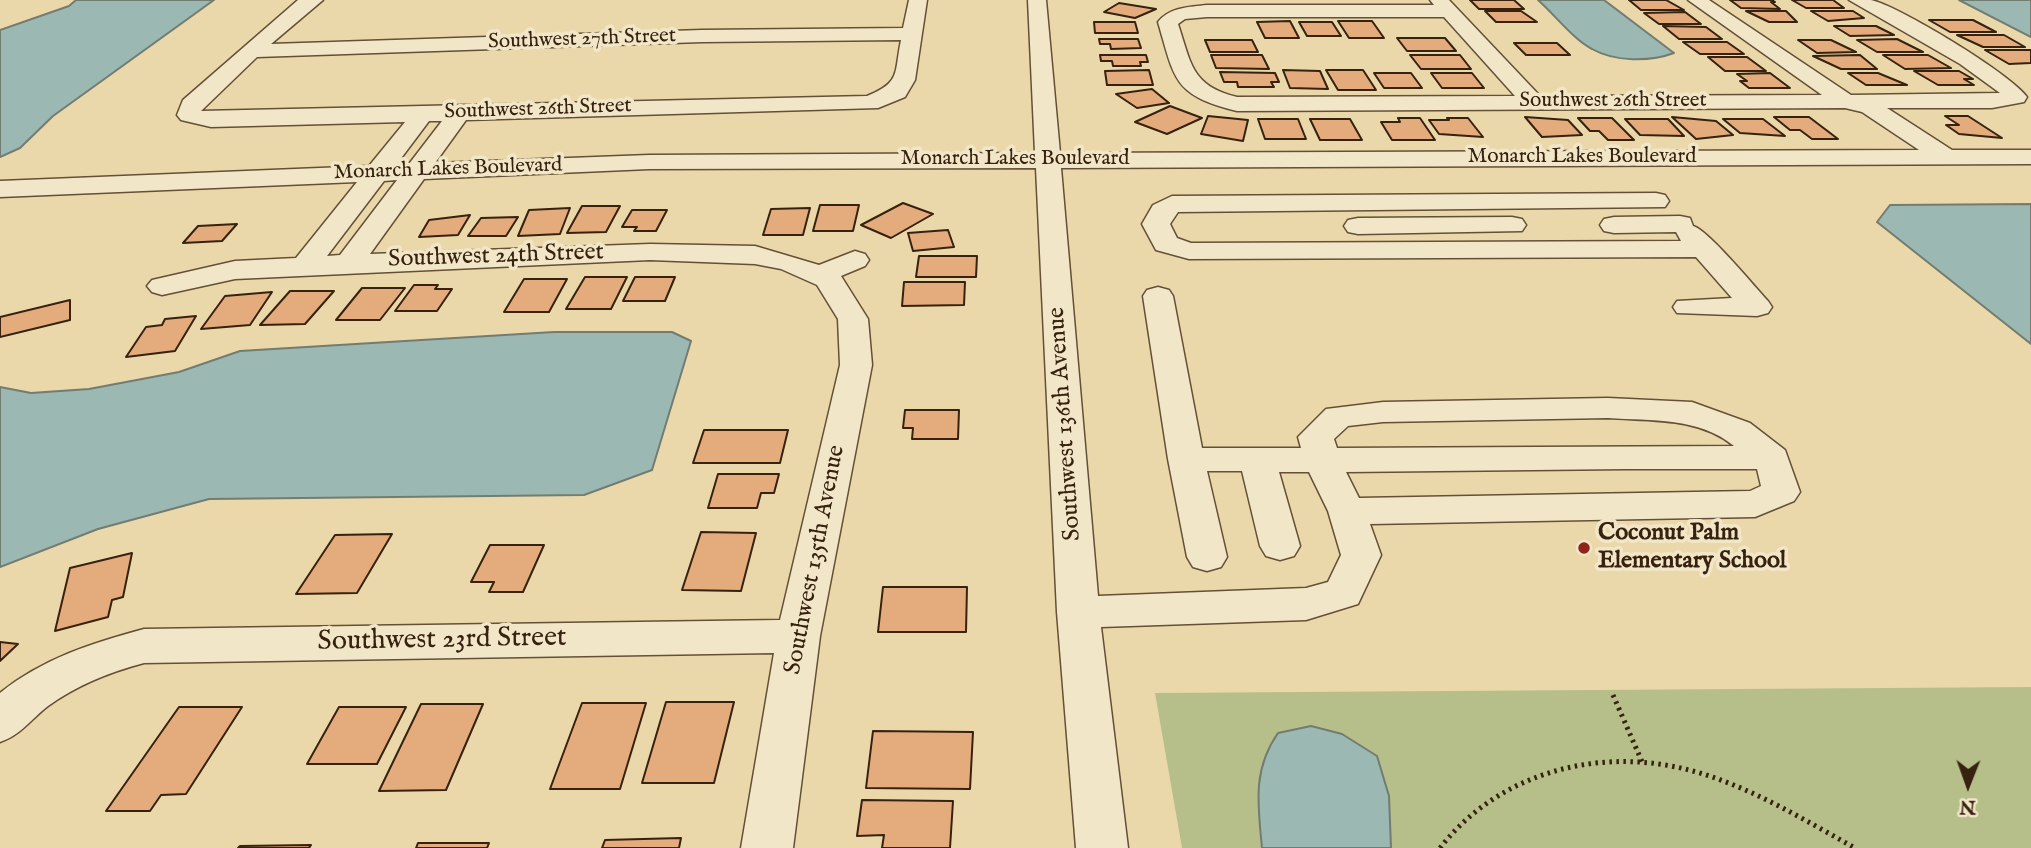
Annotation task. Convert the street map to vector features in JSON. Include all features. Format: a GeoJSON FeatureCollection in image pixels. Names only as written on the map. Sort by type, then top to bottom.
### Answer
{"type":"FeatureCollection","features":[{"type":"Feature","properties":{"kind":"street"},"geometry":{"type":"LineString","coordinates":[[253,51],[314,0]]}},
{"type":"Feature","properties":{"kind":"street"},"geometry":{"type":"LineString","coordinates":[[911,34],[918,0]]}},
{"type":"Feature","properties":{"kind":"street","name":"Southwest 136th Avenue"},"geometry":{"type":"LineString","coordinates":[[1037,0],[1077,611],[1102,848]]}},
{"type":"Feature","properties":{"kind":"street"},"geometry":{"type":"LineString","coordinates":[[1697,0],[1849,110],[1908,157],[1939,165]]}},
{"type":"Feature","properties":{"kind":"street","name":"Southwest 26th Street"},"geometry":{"type":"LineString","coordinates":[[1444,5],[1207,11],[1180,15],[1168,22],[1189,86],[1210,99],[1237,104],[1532,102],[1849,110],[1992,101],[2016,97],[2010,86],[1986,71],[1858,0]]}},
{"type":"Feature","properties":{"kind":"street"},"geometry":{"type":"LineString","coordinates":[[1444,5],[1532,102]]}},
{"type":"Feature","properties":{"kind":"street","name":"Southwest 27th Street"},"geometry":{"type":"LineString","coordinates":[[253,51],[702,36],[911,34]]}},
{"type":"Feature","properties":{"kind":"street","name":"Southwest 26th Street"},"geometry":{"type":"LineString","coordinates":[[253,51],[191,105],[189,115],[211,120],[846,105],[886,99],[897,92],[904,80],[911,34]]}},
{"type":"Feature","properties":{"kind":"street"},"geometry":{"type":"LineString","coordinates":[[1849,110],[1886,118],[1939,165]]}},
{"type":"Feature","properties":{"kind":"street"},"geometry":{"type":"LineString","coordinates":[[349,263],[460,113]]}},
{"type":"Feature","properties":{"kind":"street"},"geometry":{"type":"LineString","coordinates":[[305,265],[424,114]]}},
{"type":"Feature","properties":{"kind":"street","name":"Monarch Lakes Boulevard"},"geometry":{"type":"LineString","coordinates":[[0,189],[1050,168],[1908,157]]}},
{"type":"Feature","properties":{"kind":"street","name":"Monarch Lakes Boulevard"},"geometry":{"type":"LineString","coordinates":[[1050,168],[1630,174],[1939,165],[2031,157]]}},
{"type":"Feature","properties":{"kind":"street","name":"Monarch Lakes Boulevard"},"geometry":{"type":"LineString","coordinates":[[1939,165],[1972,173],[2031,173]]}},
{"type":"Feature","properties":{"kind":"street"},"geometry":{"type":"LineString","coordinates":[[1630,174],[1705,249],[1757,307],[1688,307]]}},
{"type":"Feature","properties":{"kind":"street","name":"Monarch Lakes Boulevard"},"geometry":{"type":"LineString","coordinates":[[0,204],[371,181]]}},
{"type":"Feature","properties":{"kind":"street"},"geometry":{"type":"LineString","coordinates":[[1656,201],[1172,204],[1162,211],[1158,227],[1166,244],[1189,251],[1705,249]]}},
{"type":"Feature","properties":{"kind":"street"},"geometry":{"type":"LineString","coordinates":[[1158,227],[1680,224]]}},
{"type":"Feature","properties":{"kind":"street","name":"Southwest 24th Street"},"geometry":{"type":"LineString","coordinates":[[162,286],[235,270],[305,265],[650,252],[755,255],[834,271]]}},
{"type":"Feature","properties":{"kind":"street","name":"Southwest 135th Avenue"},"geometry":{"type":"LineString","coordinates":[[767,848],[798,636],[856,365],[853,319],[834,271]]}},
{"type":"Feature","properties":{"kind":"street"},"geometry":{"type":"LineString","coordinates":[[1158,296],[1186,459],[1207,557]]}},
{"type":"Feature","properties":{"kind":"street"},"geometry":{"type":"LineString","coordinates":[[1077,611],[1306,604],[1343,593],[1361,555],[1347,510],[1323,462],[1317,437],[1338,417],[1382,412],[1608,408],[1692,412],[1738,431],[1772,458],[1781,492],[1755,504],[1347,510]]}},
{"type":"Feature","properties":{"kind":"street"},"geometry":{"type":"LineString","coordinates":[[1186,459],[1323,462]]}},
{"type":"Feature","properties":{"kind":"street"},"geometry":{"type":"LineString","coordinates":[[1258,460],[1280,545]]}},
{"type":"Feature","properties":{"kind":"street","name":"Southwest 23rd Street"},"geometry":{"type":"LineString","coordinates":[[0,723],[14,706],[87,661],[144,646],[798,636]]}},
{"type":"Feature","properties":{"kind":"path"},"geometry":{"type":"LineString","coordinates":[[1613,695],[1643,764]]}},
{"type":"Feature","properties":{"kind":"path"},"geometry":{"type":"LineString","coordinates":[[1440,848],[1460,820],[1486,800],[1524,781],[1570,768],[1643,764],[1684,769],[1739,789],[1855,848]]}},
{"type":"Feature","properties":{"kind":"green space"},"geometry":{"type":"Polygon","coordinates":[[[2031,687],[2031,848],[1182,848],[1155,693],[2031,687]]]}},
{"type":"Feature","properties":{"kind":"water"},"geometry":{"type":"Polygon","coordinates":[[[76,0],[214,0],[53,116],[20,148],[0,157],[0,30],[69,6],[76,0]]]}},
{"type":"Feature","properties":{"kind":"water"},"geometry":{"type":"Polygon","coordinates":[[[1538,0],[1604,0],[1674,53],[1633,59],[1601,53],[1578,39],[1538,0]]]}},
{"type":"Feature","properties":{"kind":"water"},"geometry":{"type":"Polygon","coordinates":[[[1959,0],[2031,0],[2031,37],[1959,0]]]}},
{"type":"Feature","properties":{"kind":"water"},"geometry":{"type":"Polygon","coordinates":[[[2031,204],[2031,344],[1877,222],[1890,205],[2031,204]]]}},
{"type":"Feature","properties":{"kind":"water"},"geometry":{"type":"Polygon","coordinates":[[[554,332],[672,332],[691,341],[652,470],[584,495],[209,499],[98,529],[0,567],[0,387],[31,393],[89,389],[179,372],[240,351],[554,332]]]}},
{"type":"Feature","properties":{"kind":"water"},"geometry":{"type":"Polygon","coordinates":[[[1311,726],[1342,734],[1377,756],[1389,796],[1391,848],[1262,848],[1259,788],[1264,761],[1278,733],[1311,726]]]}},
{"type":"Feature","properties":{"kind":"building"},"geometry":{"type":"Polygon","coordinates":[[[1470,0],[1514,0],[1524,9],[1479,9],[1470,0]]]}},
{"type":"Feature","properties":{"kind":"building"},"geometry":{"type":"Polygon","coordinates":[[[1629,0],[1666,0],[1684,10],[1641,10],[1629,0]]]}},
{"type":"Feature","properties":{"kind":"building"},"geometry":{"type":"Polygon","coordinates":[[[1730,0],[1772,0],[1780,9],[1741,8],[1730,0]]]}},
{"type":"Feature","properties":{"kind":"building"},"geometry":{"type":"Polygon","coordinates":[[[1792,0],[1833,0],[1844,8],[1806,8],[1792,0]]]}},
{"type":"Feature","properties":{"kind":"building"},"geometry":{"type":"Polygon","coordinates":[[[1119,3],[1156,9],[1135,18],[1104,12],[1119,3]]]}},
{"type":"Feature","properties":{"kind":"building"},"geometry":{"type":"Polygon","coordinates":[[[1485,11],[1521,11],[1537,22],[1496,22],[1485,11]]]}},
{"type":"Feature","properties":{"kind":"building"},"geometry":{"type":"Polygon","coordinates":[[[1746,11],[1786,11],[1797,22],[1769,22],[1746,11]]]}},
{"type":"Feature","properties":{"kind":"building"},"geometry":{"type":"Polygon","coordinates":[[[1811,11],[1853,11],[1864,18],[1828,21],[1811,11]]]}},
{"type":"Feature","properties":{"kind":"building"},"geometry":{"type":"Polygon","coordinates":[[[1685,12],[1701,24],[1659,24],[1644,13],[1685,12]]]}},
{"type":"Feature","properties":{"kind":"building"},"geometry":{"type":"Polygon","coordinates":[[[1929,20],[1973,20],[1996,32],[1950,32],[1929,20]]]}},
{"type":"Feature","properties":{"kind":"building"},"geometry":{"type":"Polygon","coordinates":[[[1290,21],[1299,38],[1265,38],[1257,22],[1290,21]]]}},
{"type":"Feature","properties":{"kind":"building"},"geometry":{"type":"Polygon","coordinates":[[[1338,21],[1372,21],[1384,38],[1349,38],[1338,21]]]}},
{"type":"Feature","properties":{"kind":"building"},"geometry":{"type":"Polygon","coordinates":[[[1094,22],[1135,22],[1138,33],[1095,33],[1094,22]]]}},
{"type":"Feature","properties":{"kind":"building"},"geometry":{"type":"Polygon","coordinates":[[[1299,22],[1332,22],[1341,36],[1307,36],[1299,22]]]}},
{"type":"Feature","properties":{"kind":"building"},"geometry":{"type":"Polygon","coordinates":[[[1663,26],[1706,27],[1722,39],[1679,39],[1663,26]]]}},
{"type":"Feature","properties":{"kind":"building"},"geometry":{"type":"Polygon","coordinates":[[[1834,26],[1876,26],[1894,35],[1850,36],[1834,26]]]}},
{"type":"Feature","properties":{"kind":"building"},"geometry":{"type":"Polygon","coordinates":[[[1957,35],[2004,35],[2025,47],[1983,47],[1957,35]]]}},
{"type":"Feature","properties":{"kind":"building"},"geometry":{"type":"Polygon","coordinates":[[[1397,38],[1445,38],[1456,51],[1407,51],[1397,38]]]}},
{"type":"Feature","properties":{"kind":"building"},"geometry":{"type":"Polygon","coordinates":[[[1099,39],[1138,39],[1141,48],[1111,49],[1110,44],[1100,44],[1099,39]]]}},
{"type":"Feature","properties":{"kind":"building"},"geometry":{"type":"Polygon","coordinates":[[[1897,39],[1923,52],[1877,52],[1857,40],[1897,39]]]}},
{"type":"Feature","properties":{"kind":"building"},"geometry":{"type":"Polygon","coordinates":[[[1205,40],[1252,40],[1258,52],[1210,52],[1205,40]]]}},
{"type":"Feature","properties":{"kind":"building"},"geometry":{"type":"Polygon","coordinates":[[[1798,40],[1831,40],[1856,52],[1817,53],[1798,40]]]}},
{"type":"Feature","properties":{"kind":"building"},"geometry":{"type":"Polygon","coordinates":[[[1683,42],[1727,42],[1744,54],[1700,54],[1683,42]]]}},
{"type":"Feature","properties":{"kind":"building"},"geometry":{"type":"Polygon","coordinates":[[[1514,43],[1557,43],[1570,55],[1526,55],[1514,43]]]}},
{"type":"Feature","properties":{"kind":"building"},"geometry":{"type":"Polygon","coordinates":[[[1985,50],[2031,50],[2031,63],[2009,64],[1985,50]]]}},
{"type":"Feature","properties":{"kind":"building"},"geometry":{"type":"Polygon","coordinates":[[[1100,55],[1146,55],[1148,62],[1140,62],[1141,66],[1113,66],[1112,61],[1101,61],[1100,55]]]}},
{"type":"Feature","properties":{"kind":"building"},"geometry":{"type":"Polygon","coordinates":[[[1211,55],[1262,55],[1269,69],[1216,68],[1211,55]]]}},
{"type":"Feature","properties":{"kind":"building"},"geometry":{"type":"Polygon","coordinates":[[[1410,55],[1460,55],[1471,69],[1421,69],[1410,55]]]}},
{"type":"Feature","properties":{"kind":"building"},"geometry":{"type":"Polygon","coordinates":[[[1860,55],[1877,69],[1841,69],[1813,56],[1860,55]]]}},
{"type":"Feature","properties":{"kind":"building"},"geometry":{"type":"Polygon","coordinates":[[[1883,55],[1928,55],[1951,68],[1905,69],[1883,55]]]}},
{"type":"Feature","properties":{"kind":"building"},"geometry":{"type":"Polygon","coordinates":[[[1708,57],[1747,57],[1766,71],[1725,71],[1708,57]]]}},
{"type":"Feature","properties":{"kind":"building"},"geometry":{"type":"Polygon","coordinates":[[[1149,70],[1153,85],[1107,85],[1105,71],[1149,70]]]}},
{"type":"Feature","properties":{"kind":"building"},"geometry":{"type":"Polygon","coordinates":[[[1283,70],[1320,71],[1328,89],[1290,88],[1283,70]]]}},
{"type":"Feature","properties":{"kind":"building"},"geometry":{"type":"Polygon","coordinates":[[[1326,70],[1363,70],[1376,90],[1338,90],[1326,70]]]}},
{"type":"Feature","properties":{"kind":"building"},"geometry":{"type":"Polygon","coordinates":[[[1914,71],[1959,71],[1973,79],[1964,79],[1974,85],[1938,85],[1914,71]]]}},
{"type":"Feature","properties":{"kind":"building"},"geometry":{"type":"Polygon","coordinates":[[[1220,72],[1275,73],[1279,82],[1271,82],[1274,87],[1238,87],[1237,82],[1224,82],[1220,72]]]}},
{"type":"Feature","properties":{"kind":"building"},"geometry":{"type":"Polygon","coordinates":[[[1374,73],[1411,73],[1422,88],[1384,88],[1374,73]]]}},
{"type":"Feature","properties":{"kind":"building"},"geometry":{"type":"Polygon","coordinates":[[[1431,73],[1472,73],[1484,88],[1442,88],[1431,73]]]}},
{"type":"Feature","properties":{"kind":"building"},"geometry":{"type":"Polygon","coordinates":[[[1770,73],[1790,88],[1749,88],[1740,81],[1747,81],[1737,74],[1770,73]]]}},
{"type":"Feature","properties":{"kind":"building"},"geometry":{"type":"Polygon","coordinates":[[[1848,73],[1878,73],[1907,85],[1866,85],[1848,73]]]}},
{"type":"Feature","properties":{"kind":"building"},"geometry":{"type":"Polygon","coordinates":[[[1152,89],[1169,103],[1137,108],[1116,94],[1152,89]]]}},
{"type":"Feature","properties":{"kind":"building"},"geometry":{"type":"Polygon","coordinates":[[[1170,106],[1202,118],[1167,134],[1135,122],[1170,106]]]}},
{"type":"Feature","properties":{"kind":"building"},"geometry":{"type":"Polygon","coordinates":[[[1208,116],[1248,120],[1243,141],[1201,134],[1208,116]]]}},
{"type":"Feature","properties":{"kind":"building"},"geometry":{"type":"Polygon","coordinates":[[[1945,116],[1968,116],[2002,138],[1959,134],[1946,125],[1959,125],[1945,116]]]}},
{"type":"Feature","properties":{"kind":"building"},"geometry":{"type":"Polygon","coordinates":[[[1525,117],[1568,120],[1582,135],[1542,137],[1525,117]]]}},
{"type":"Feature","properties":{"kind":"building"},"geometry":{"type":"Polygon","coordinates":[[[1672,117],[1716,121],[1733,135],[1696,139],[1672,117]]]}},
{"type":"Feature","properties":{"kind":"building"},"geometry":{"type":"Polygon","coordinates":[[[1774,117],[1809,117],[1838,139],[1812,139],[1800,130],[1790,130],[1774,117]]]}},
{"type":"Feature","properties":{"kind":"building"},"geometry":{"type":"Polygon","coordinates":[[[1398,118],[1420,118],[1435,140],[1392,140],[1381,122],[1400,122],[1398,118]]]}},
{"type":"Feature","properties":{"kind":"building"},"geometry":{"type":"Polygon","coordinates":[[[1447,118],[1468,118],[1483,137],[1439,134],[1429,120],[1449,120],[1447,118]]]}},
{"type":"Feature","properties":{"kind":"building"},"geometry":{"type":"Polygon","coordinates":[[[1578,118],[1612,118],[1634,140],[1608,140],[1599,131],[1590,131],[1578,118]]]}},
{"type":"Feature","properties":{"kind":"building"},"geometry":{"type":"Polygon","coordinates":[[[1258,119],[1298,119],[1306,139],[1265,139],[1258,119]]]}},
{"type":"Feature","properties":{"kind":"building"},"geometry":{"type":"Polygon","coordinates":[[[1310,119],[1350,119],[1362,140],[1320,140],[1310,119]]]}},
{"type":"Feature","properties":{"kind":"building"},"geometry":{"type":"Polygon","coordinates":[[[1625,119],[1668,119],[1684,136],[1640,135],[1625,119]]]}},
{"type":"Feature","properties":{"kind":"building"},"geometry":{"type":"Polygon","coordinates":[[[1723,119],[1763,119],[1785,136],[1740,133],[1723,119]]]}},
{"type":"Feature","properties":{"kind":"building"},"geometry":{"type":"Polygon","coordinates":[[[903,203],[933,214],[891,238],[861,225],[903,203]]]}},
{"type":"Feature","properties":{"kind":"building"},"geometry":{"type":"Polygon","coordinates":[[[820,205],[859,205],[853,231],[813,231],[820,205]]]}},
{"type":"Feature","properties":{"kind":"building"},"geometry":{"type":"Polygon","coordinates":[[[582,206],[620,206],[606,232],[567,233],[582,206]]]}},
{"type":"Feature","properties":{"kind":"building"},"geometry":{"type":"Polygon","coordinates":[[[570,208],[560,234],[518,236],[529,210],[570,208]]]}},
{"type":"Feature","properties":{"kind":"building"},"geometry":{"type":"Polygon","coordinates":[[[810,208],[803,235],[763,235],[771,209],[810,208]]]}},
{"type":"Feature","properties":{"kind":"building"},"geometry":{"type":"Polygon","coordinates":[[[632,210],[667,210],[656,231],[634,231],[637,227],[622,227],[632,210]]]}},
{"type":"Feature","properties":{"kind":"building"},"geometry":{"type":"Polygon","coordinates":[[[470,215],[458,235],[419,237],[429,220],[470,215]]]}},
{"type":"Feature","properties":{"kind":"building"},"geometry":{"type":"Polygon","coordinates":[[[518,217],[506,236],[468,236],[481,218],[518,217]]]}},
{"type":"Feature","properties":{"kind":"building"},"geometry":{"type":"Polygon","coordinates":[[[237,224],[222,241],[183,243],[198,226],[237,224]]]}},
{"type":"Feature","properties":{"kind":"building"},"geometry":{"type":"Polygon","coordinates":[[[948,230],[954,247],[913,251],[908,233],[948,230]]]}},
{"type":"Feature","properties":{"kind":"building"},"geometry":{"type":"Polygon","coordinates":[[[919,256],[977,256],[976,277],[916,277],[919,256]]]}},
{"type":"Feature","properties":{"kind":"building"},"geometry":{"type":"Polygon","coordinates":[[[585,277],[627,277],[611,309],[566,309],[585,277]]]}},
{"type":"Feature","properties":{"kind":"building"},"geometry":{"type":"Polygon","coordinates":[[[635,277],[675,277],[665,301],[623,301],[635,277]]]}},
{"type":"Feature","properties":{"kind":"building"},"geometry":{"type":"Polygon","coordinates":[[[524,279],[567,279],[549,312],[504,312],[524,279]]]}},
{"type":"Feature","properties":{"kind":"building"},"geometry":{"type":"Polygon","coordinates":[[[904,282],[965,282],[964,305],[902,306],[904,282]]]}},
{"type":"Feature","properties":{"kind":"building"},"geometry":{"type":"Polygon","coordinates":[[[414,285],[438,285],[435,289],[452,289],[437,311],[395,311],[414,285]]]}},
{"type":"Feature","properties":{"kind":"building"},"geometry":{"type":"Polygon","coordinates":[[[362,288],[405,288],[380,320],[336,320],[362,288]]]}},
{"type":"Feature","properties":{"kind":"building"},"geometry":{"type":"Polygon","coordinates":[[[290,291],[334,291],[305,324],[260,325],[290,291]]]}},
{"type":"Feature","properties":{"kind":"building"},"geometry":{"type":"Polygon","coordinates":[[[272,292],[250,325],[201,329],[225,296],[272,292]]]}},
{"type":"Feature","properties":{"kind":"building"},"geometry":{"type":"Polygon","coordinates":[[[70,300],[70,320],[0,337],[0,317],[70,300]]]}},
{"type":"Feature","properties":{"kind":"building"},"geometry":{"type":"Polygon","coordinates":[[[196,316],[175,351],[126,357],[146,327],[162,325],[165,319],[196,316]]]}},
{"type":"Feature","properties":{"kind":"building"},"geometry":{"type":"Polygon","coordinates":[[[905,410],[959,410],[958,439],[912,439],[913,428],[903,428],[905,410]]]}},
{"type":"Feature","properties":{"kind":"building"},"geometry":{"type":"Polygon","coordinates":[[[704,430],[788,430],[780,463],[693,463],[704,430]]]}},
{"type":"Feature","properties":{"kind":"building"},"geometry":{"type":"Polygon","coordinates":[[[718,474],[779,474],[774,493],[761,493],[757,508],[708,508],[718,474]]]}},
{"type":"Feature","properties":{"kind":"building"},"geometry":{"type":"Polygon","coordinates":[[[701,532],[756,533],[741,591],[682,590],[701,532]]]}},
{"type":"Feature","properties":{"kind":"building"},"geometry":{"type":"Polygon","coordinates":[[[392,534],[357,593],[296,594],[335,535],[392,534]]]}},
{"type":"Feature","properties":{"kind":"building"},"geometry":{"type":"Polygon","coordinates":[[[490,545],[544,545],[523,592],[489,592],[494,582],[471,582],[490,545]]]}},
{"type":"Feature","properties":{"kind":"building"},"geometry":{"type":"Polygon","coordinates":[[[132,553],[123,597],[112,600],[108,617],[55,631],[70,568],[132,553]]]}},
{"type":"Feature","properties":{"kind":"building"},"geometry":{"type":"Polygon","coordinates":[[[883,587],[967,587],[966,632],[878,632],[883,587]]]}},
{"type":"Feature","properties":{"kind":"building"},"geometry":{"type":"Polygon","coordinates":[[[0,642],[18,644],[0,661],[0,642]]]}},
{"type":"Feature","properties":{"kind":"building"},"geometry":{"type":"Polygon","coordinates":[[[666,702],[734,702],[714,783],[642,783],[666,702]]]}},
{"type":"Feature","properties":{"kind":"building"},"geometry":{"type":"Polygon","coordinates":[[[582,703],[646,703],[620,789],[550,789],[582,703]]]}},
{"type":"Feature","properties":{"kind":"building"},"geometry":{"type":"Polygon","coordinates":[[[421,704],[483,704],[446,790],[379,791],[421,704]]]}},
{"type":"Feature","properties":{"kind":"building"},"geometry":{"type":"Polygon","coordinates":[[[179,707],[242,707],[186,794],[161,795],[150,811],[106,811],[179,707]]]}},
{"type":"Feature","properties":{"kind":"building"},"geometry":{"type":"Polygon","coordinates":[[[339,707],[406,707],[377,764],[307,764],[339,707]]]}},
{"type":"Feature","properties":{"kind":"building"},"geometry":{"type":"Polygon","coordinates":[[[873,731],[973,732],[970,789],[866,788],[873,731]]]}},
{"type":"Feature","properties":{"kind":"building"},"geometry":{"type":"Polygon","coordinates":[[[862,800],[953,801],[950,848],[882,848],[884,835],[857,836],[862,800]]]}},
{"type":"Feature","properties":{"kind":"building"},"geometry":{"type":"Polygon","coordinates":[[[681,838],[679,848],[602,848],[605,840],[681,838]]]}},
{"type":"Feature","properties":{"kind":"building"},"geometry":{"type":"Polygon","coordinates":[[[418,843],[489,843],[487,848],[416,848],[418,843]]]}},
{"type":"Feature","properties":{"kind":"building"},"geometry":{"type":"Polygon","coordinates":[[[311,845],[309,848],[238,848],[240,846],[311,845]]]}},
{"type":"Feature","properties":{"kind":"place","name":"Coconut Palm Elementary School"},"geometry":{"type":"Point","coordinates":[1584,548]}}]}
